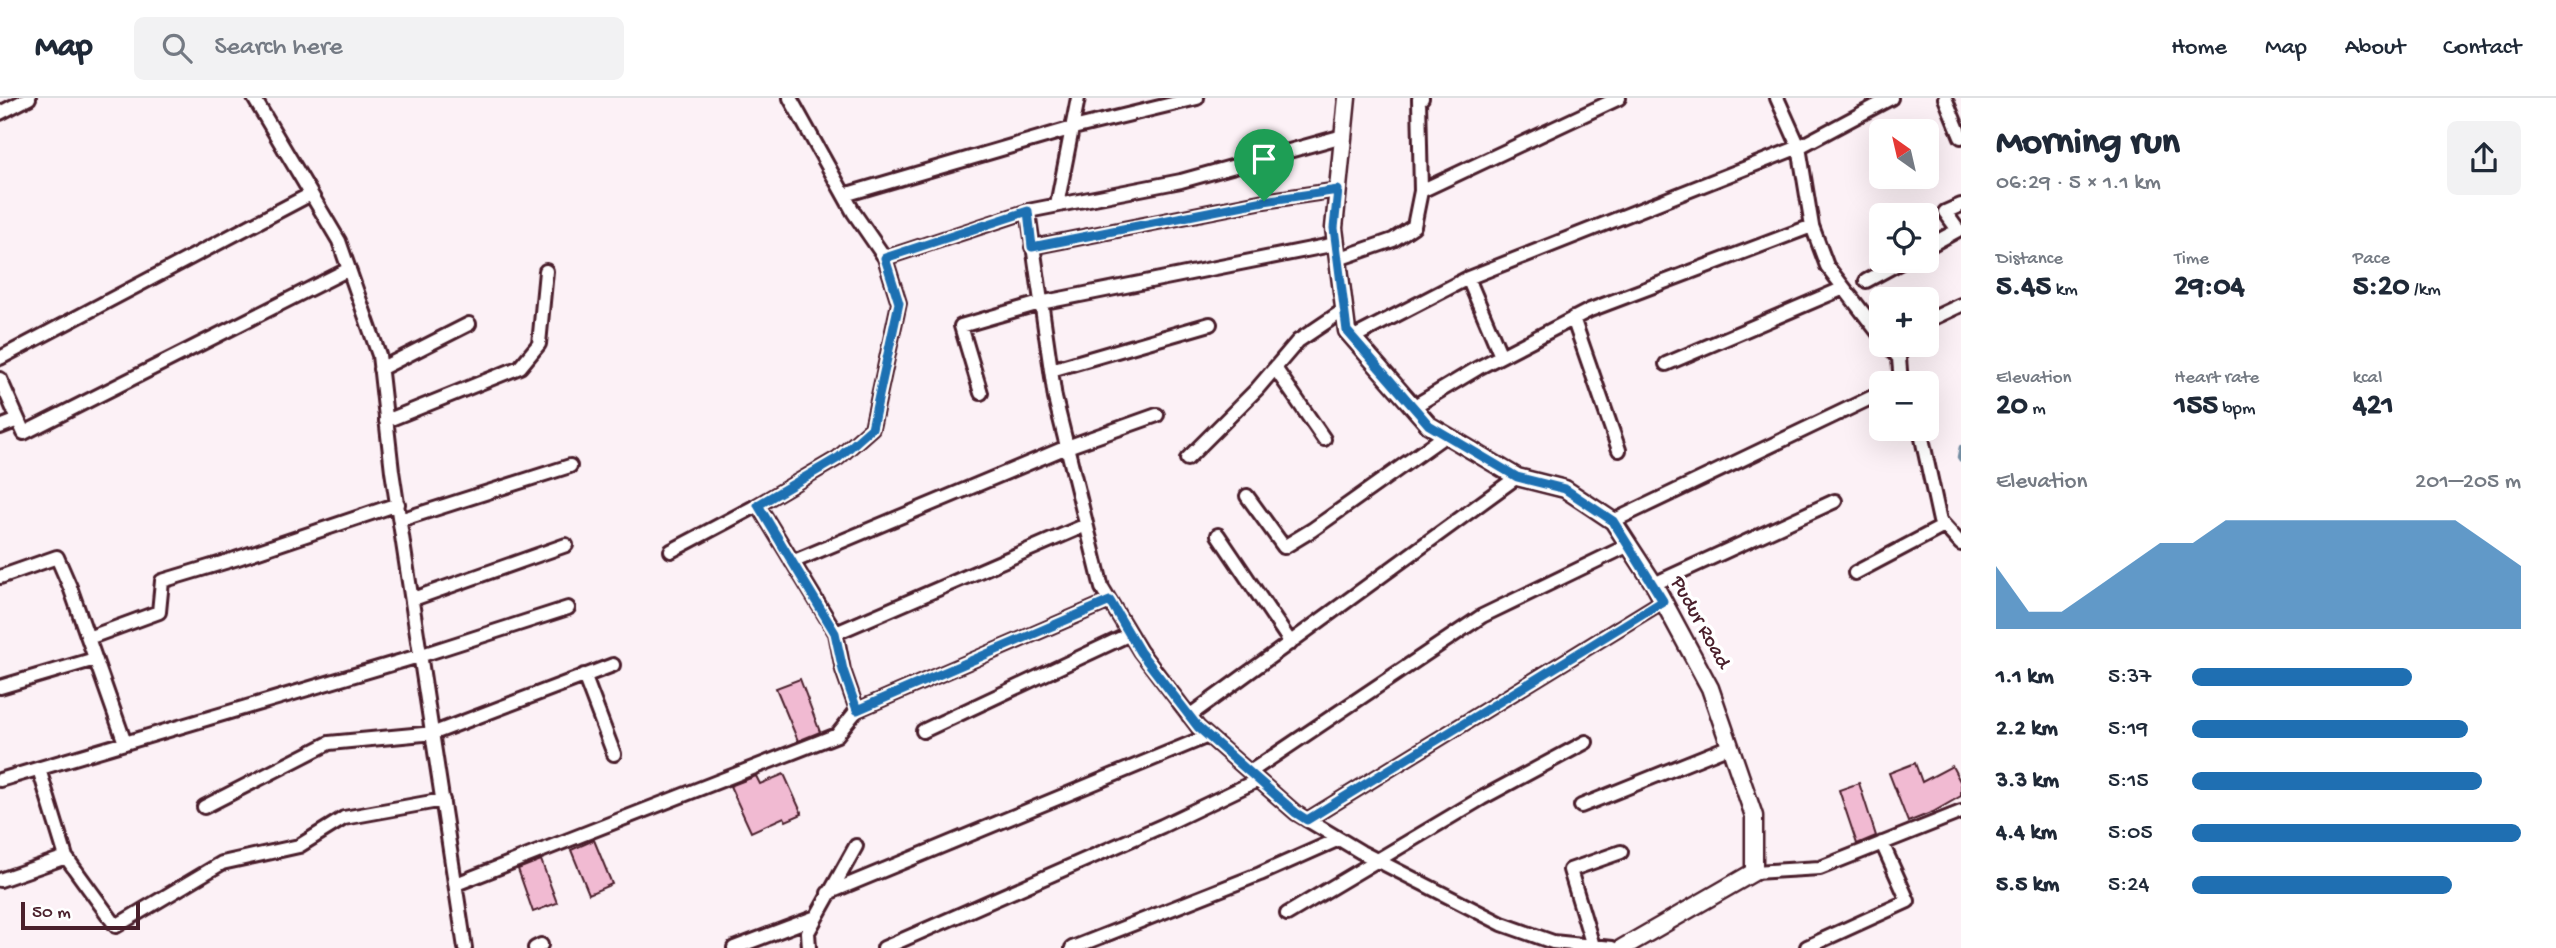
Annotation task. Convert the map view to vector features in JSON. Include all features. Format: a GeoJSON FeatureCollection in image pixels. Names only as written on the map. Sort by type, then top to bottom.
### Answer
{"type":"FeatureCollection","features":[{"type":"Feature","properties":{"kind":"street"},"geometry":{"type":"LineString","coordinates":[[0,113],[29,98]]}},
{"type":"Feature","properties":{"kind":"street"},"geometry":{"type":"LineString","coordinates":[[254,98],[339,241],[379,355],[400,520],[465,948]]}},
{"type":"Feature","properties":{"kind":"street"},"geometry":{"type":"LineString","coordinates":[[671,551],[758,505],[838,458],[872,428],[899,303],[885,258],[844,195],[790,98]]}},
{"type":"Feature","properties":{"kind":"street"},"geometry":{"type":"LineString","coordinates":[[1057,205],[1078,98]]}},
{"type":"Feature","properties":{"kind":"street"},"geometry":{"type":"LineString","coordinates":[[844,195],[1073,128],[1197,98]]}},
{"type":"Feature","properties":{"kind":"street","name":"Pudur Road"},"geometry":{"type":"LineString","coordinates":[[1348,98],[1334,228],[1347,331],[1429,425],[1517,477],[1565,489],[1613,521],[1654,584],[1710,688],[1754,816],[1754,872]]}},
{"type":"Feature","properties":{"kind":"street"},"geometry":{"type":"LineString","coordinates":[[981,393],[961,326],[1040,303],[1393,240],[1414,226],[1421,191],[1419,99],[1422,98]]}},
{"type":"Feature","properties":{"kind":"street"},"geometry":{"type":"LineString","coordinates":[[1421,191],[1619,98]]}},
{"type":"Feature","properties":{"kind":"street"},"geometry":{"type":"LineString","coordinates":[[1777,98],[1799,147],[1812,226],[1827,266],[1869,320]]}},
{"type":"Feature","properties":{"kind":"street"},"geometry":{"type":"LineString","coordinates":[[1352,338],[1468,278],[1799,147],[1891,98]]}},
{"type":"Feature","properties":{"kind":"street"},"geometry":{"type":"LineString","coordinates":[[1945,98],[1961,137]]}},
{"type":"Feature","properties":{"kind":"street"},"geometry":{"type":"LineString","coordinates":[[885,258],[1028,211],[1181,181],[1343,136]]}},
{"type":"Feature","properties":{"kind":"street"},"geometry":{"type":"LineString","coordinates":[[1032,247],[1264,201],[1338,190]]}},
{"type":"Feature","properties":{"kind":"street"},"geometry":{"type":"LineString","coordinates":[[0,358],[311,194]]}},
{"type":"Feature","properties":{"kind":"street"},"geometry":{"type":"LineString","coordinates":[[1939,240],[1958,230],[1945,212],[1961,205]]}},
{"type":"Feature","properties":{"kind":"street"},"geometry":{"type":"LineString","coordinates":[[1028,211],[1051,370],[1102,588],[1130,635],[1189,716],[1296,813],[1376,860],[1502,924],[1553,942],[1612,948]]}},
{"type":"Feature","properties":{"kind":"street"},"geometry":{"type":"LineString","coordinates":[[1413,407],[1501,356],[1590,310],[1812,226]]}},
{"type":"Feature","properties":{"kind":"street"},"geometry":{"type":"LineString","coordinates":[[0,379],[24,433],[349,269]]}},
{"type":"Feature","properties":{"kind":"street"},"geometry":{"type":"LineString","coordinates":[[387,421],[520,367],[540,344],[546,271]]}},
{"type":"Feature","properties":{"kind":"street"},"geometry":{"type":"LineString","coordinates":[[1866,281],[1881,273]]}},
{"type":"Feature","properties":{"kind":"street"},"geometry":{"type":"LineString","coordinates":[[1468,278],[1501,356]]}},
{"type":"Feature","properties":{"kind":"street"},"geometry":{"type":"LineString","coordinates":[[1666,364],[1844,288]]}},
{"type":"Feature","properties":{"kind":"street"},"geometry":{"type":"LineString","coordinates":[[1939,315],[1961,305]]}},
{"type":"Feature","properties":{"kind":"street"},"geometry":{"type":"LineString","coordinates":[[1187,459],[1298,341],[1344,310]]}},
{"type":"Feature","properties":{"kind":"street"},"geometry":{"type":"LineString","coordinates":[[1573,318],[1619,450]]}},
{"type":"Feature","properties":{"kind":"street"},"geometry":{"type":"LineString","coordinates":[[380,369],[469,324]]}},
{"type":"Feature","properties":{"kind":"street"},"geometry":{"type":"LineString","coordinates":[[1051,370],[1210,324]]}},
{"type":"Feature","properties":{"kind":"street"},"geometry":{"type":"LineString","coordinates":[[1275,368],[1324,439]]}},
{"type":"Feature","properties":{"kind":"street"},"geometry":{"type":"LineString","coordinates":[[1613,521],[1869,399]]}},
{"type":"Feature","properties":{"kind":"street"},"geometry":{"type":"LineString","coordinates":[[792,562],[1067,447],[1157,415]]}},
{"type":"Feature","properties":{"kind":"street"},"geometry":{"type":"LineString","coordinates":[[0,427],[18,420]]}},
{"type":"Feature","properties":{"kind":"street"},"geometry":{"type":"LineString","coordinates":[[1247,496],[1284,547],[1446,435]]}},
{"type":"Feature","properties":{"kind":"street"},"geometry":{"type":"LineString","coordinates":[[1923,441],[1940,521],[1961,544]]}},
{"type":"Feature","properties":{"kind":"street"},"geometry":{"type":"LineString","coordinates":[[400,520],[570,467]]}},
{"type":"Feature","properties":{"kind":"street"},"geometry":{"type":"LineString","coordinates":[[1189,716],[1517,477]]}},
{"type":"Feature","properties":{"kind":"street"},"geometry":{"type":"LineString","coordinates":[[1654,584],[1835,501]]}},
{"type":"Feature","properties":{"kind":"street"},"geometry":{"type":"LineString","coordinates":[[88,638],[159,612],[162,581],[398,504]]}},
{"type":"Feature","properties":{"kind":"street"},"geometry":{"type":"LineString","coordinates":[[758,505],[835,633],[843,670],[857,710]]}},
{"type":"Feature","properties":{"kind":"street"},"geometry":{"type":"LineString","coordinates":[[835,633],[1086,525]]}},
{"type":"Feature","properties":{"kind":"street"},"geometry":{"type":"LineString","coordinates":[[1855,573],[1944,526]]}},
{"type":"Feature","properties":{"kind":"street"},"geometry":{"type":"LineString","coordinates":[[1218,535],[1290,643]]}},
{"type":"Feature","properties":{"kind":"street"},"geometry":{"type":"LineString","coordinates":[[413,599],[566,545]]}},
{"type":"Feature","properties":{"kind":"street"},"geometry":{"type":"LineString","coordinates":[[884,948],[1162,826],[1254,776],[1482,616],[1629,545]]}},
{"type":"Feature","properties":{"kind":"street"},"geometry":{"type":"LineString","coordinates":[[0,577],[57,557],[125,743]]}},
{"type":"Feature","properties":{"kind":"street"},"geometry":{"type":"LineString","coordinates":[[456,884],[837,735],[857,710],[1110,601]]}},
{"type":"Feature","properties":{"kind":"street"},"geometry":{"type":"LineString","coordinates":[[1307,820],[1663,601]]}},
{"type":"Feature","properties":{"kind":"street"},"geometry":{"type":"LineString","coordinates":[[0,780],[422,655],[568,608]]}},
{"type":"Feature","properties":{"kind":"street"},"geometry":{"type":"LineString","coordinates":[[923,731],[1130,635]]}},
{"type":"Feature","properties":{"kind":"street"},"geometry":{"type":"LineString","coordinates":[[0,687],[95,659]]}},
{"type":"Feature","properties":{"kind":"street"},"geometry":{"type":"LineString","coordinates":[[204,807],[328,743],[434,733],[613,665]]}},
{"type":"Feature","properties":{"kind":"street"},"geometry":{"type":"LineString","coordinates":[[584,676],[614,754]]}},
{"type":"Feature","properties":{"kind":"street"},"geometry":{"type":"LineString","coordinates":[[828,893],[1208,736]]}},
{"type":"Feature","properties":{"kind":"street"},"geometry":{"type":"LineString","coordinates":[[1287,914],[1482,798],[1586,743]]}},
{"type":"Feature","properties":{"kind":"street"},"geometry":{"type":"LineString","coordinates":[[1581,806],[1730,746]]}},
{"type":"Feature","properties":{"kind":"street"},"geometry":{"type":"LineString","coordinates":[[39,769],[66,857],[116,926],[222,863],[299,846],[344,818],[443,800]]}},
{"type":"Feature","properties":{"kind":"street"},"geometry":{"type":"LineString","coordinates":[[1622,948],[1754,872],[1820,868],[1961,812]]}},
{"type":"Feature","properties":{"kind":"street"},"geometry":{"type":"LineString","coordinates":[[1072,948],[1260,874],[1339,839]]}},
{"type":"Feature","properties":{"kind":"street"},"geometry":{"type":"LineString","coordinates":[[1807,947],[1908,901],[1882,843]]}},
{"type":"Feature","properties":{"kind":"street"},"geometry":{"type":"LineString","coordinates":[[809,948],[808,932],[856,846]]}},
{"type":"Feature","properties":{"kind":"street"},"geometry":{"type":"LineString","coordinates":[[1593,946],[1570,870],[1621,852]]}},
{"type":"Feature","properties":{"kind":"street"},"geometry":{"type":"LineString","coordinates":[[0,880],[66,857]]}},
{"type":"Feature","properties":{"kind":"street"},"geometry":{"type":"LineString","coordinates":[[734,948],[816,917]]}},
{"type":"Feature","properties":{"kind":"building"},"geometry":{"type":"Polygon","coordinates":[[[800,679],[820,732],[798,741],[776,688],[800,679]]]}},
{"type":"Feature","properties":{"kind":"building"},"geometry":{"type":"Polygon","coordinates":[[[1915,763],[1922,782],[1952,766],[1961,783],[1961,796],[1908,822],[1889,773],[1915,763]]]}},
{"type":"Feature","properties":{"kind":"building"},"geometry":{"type":"Polygon","coordinates":[[[784,774],[802,814],[786,821],[784,817],[751,832],[730,786],[756,776],[760,784],[784,774]]]}},
{"type":"Feature","properties":{"kind":"building"},"geometry":{"type":"Polygon","coordinates":[[[1859,783],[1876,836],[1857,844],[1839,790],[1859,783]]]}},
{"type":"Feature","properties":{"kind":"building"},"geometry":{"type":"Polygon","coordinates":[[[594,840],[612,884],[589,894],[571,850],[594,840]]]}},
{"type":"Feature","properties":{"kind":"building"},"geometry":{"type":"Polygon","coordinates":[[[541,860],[557,903],[533,912],[518,869],[541,860]]]}},
{"type":"Feature","properties":{"kind":"waterway"},"geometry":{"type":"LineString","coordinates":[[1961,447],[1961,460]]}},
{"type":"Feature","properties":{"kind":"route"},"geometry":{"type":"LineString","coordinates":[[1338,190],[1334,228],[1347,331],[1429,425],[1517,477],[1565,489],[1613,521],[1663,601],[1307,820],[1198,727],[1140,652],[1110,601],[857,710],[843,670],[835,633],[758,505],[838,458],[872,428],[899,303],[885,258],[1028,211],[1032,247],[1264,201],[1338,190]]}}]}
